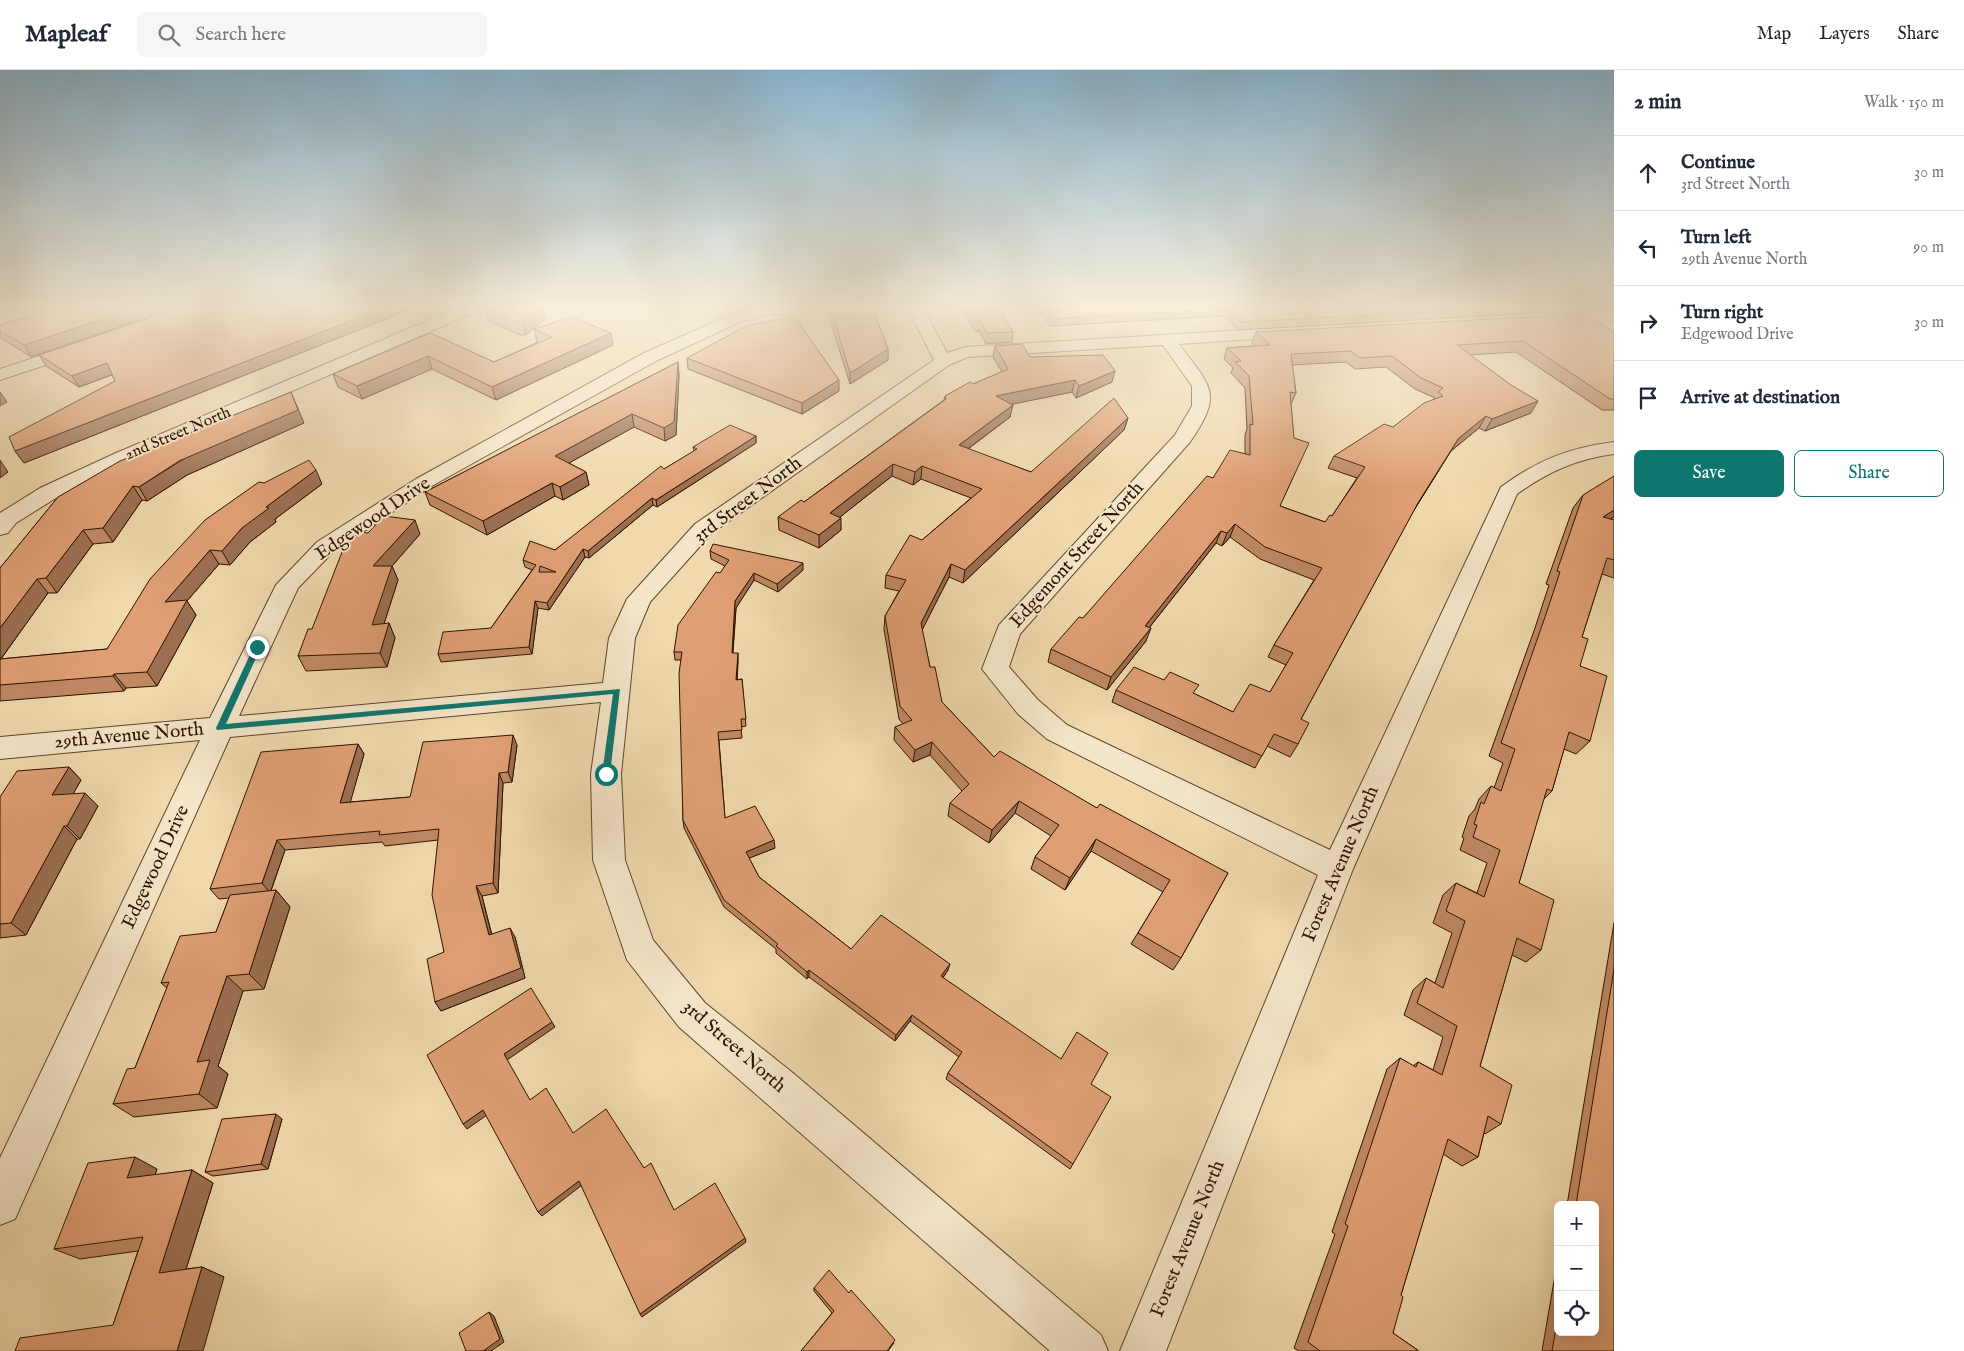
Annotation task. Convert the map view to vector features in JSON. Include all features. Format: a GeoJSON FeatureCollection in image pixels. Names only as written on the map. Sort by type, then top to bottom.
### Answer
{"type":"FeatureCollection","features":[{"type":"Feature","properties":{"kind":"street"},"geometry":{"type":"LineString","coordinates":[[0,375],[24,367]]}},
{"type":"Feature","properties":{"kind":"street","name":"2nd Street North"},"geometry":{"type":"LineString","coordinates":[[0,528],[8,518],[48,493],[123,457],[334,367]]}},
{"type":"Feature","properties":{"kind":"street","name":"Edgewood Drive"},"geometry":{"type":"LineString","coordinates":[[0,1204],[288,585],[325,547],[423,483],[632,367]]}},
{"type":"Feature","properties":{"kind":"street","name":"3rd Street North"},"geometry":{"type":"LineString","coordinates":[[935,367],[703,529],[639,599],[622,638],[606,774],[609,860],[638,949],[692,1016],[780,1087],[1085,1351]]}},
{"type":"Feature","properties":{"kind":"street","name":"Edgemont Street North"},"geometry":{"type":"LineString","coordinates":[[1187,367],[1201,386],[1200,406],[1184,438],[1008,631],[995,669],[1028,707],[1057,732],[1337,869]]}},
{"type":"Feature","properties":{"kind":"street","name":"Forest Avenue North"},"geometry":{"type":"LineString","coordinates":[[1143,1351],[1337,869],[1508,491],[1538,469],[1568,456],[1614,448]]}},
{"type":"Feature","properties":{"kind":"street","name":"29th Avenue North"},"geometry":{"type":"LineString","coordinates":[[0,748],[617,691]]}},
{"type":"Feature","properties":{"kind":"building"},"geometry":{"type":"Polygon","coordinates":[[[58,367],[97,367],[72,376],[58,367]]]}},
{"type":"Feature","properties":{"kind":"building"},"geometry":{"type":"Polygon","coordinates":[[[109,367],[232,367],[15,451],[9,437],[115,381],[109,367]]]}},
{"type":"Feature","properties":{"kind":"building"},"geometry":{"type":"Polygon","coordinates":[[[350,367],[402,367],[357,386],[333,374],[350,367]]]}},
{"type":"Feature","properties":{"kind":"building"},"geometry":{"type":"Polygon","coordinates":[[[450,367],[537,367],[492,387],[450,367]]]}},
{"type":"Feature","properties":{"kind":"building"},"geometry":{"type":"Polygon","coordinates":[[[669,367],[678,367],[674,422],[664,428],[632,414],[555,456],[586,472],[560,487],[552,483],[483,521],[425,492],[669,367]]]}},
{"type":"Feature","properties":{"kind":"building"},"geometry":{"type":"Polygon","coordinates":[[[709,367],[830,367],[839,380],[802,403],[709,367]]]}},
{"type":"Feature","properties":{"kind":"building"},"geometry":{"type":"Polygon","coordinates":[[[848,367],[860,367],[850,373],[848,367]]]}},
{"type":"Feature","properties":{"kind":"building"},"geometry":{"type":"Polygon","coordinates":[[[1007,367],[1112,367],[1115,371],[1079,386],[1075,380],[996,396],[1013,405],[959,445],[1031,472],[1114,398],[1128,418],[965,570],[951,564],[921,623],[930,667],[935,667],[942,702],[994,757],[1000,751],[1097,808],[1100,804],[1228,873],[1181,958],[1138,933],[1170,880],[1096,839],[1070,878],[1035,857],[1059,825],[1019,801],[992,830],[950,803],[969,784],[932,742],[915,750],[895,727],[912,720],[900,706],[885,616],[906,580],[886,575],[910,535],[922,540],[982,489],[922,466],[915,472],[893,464],[830,513],[841,518],[819,535],[778,517],[801,500],[804,502],[946,399],[945,396],[970,382],[973,384],[1008,369],[1007,367]]]}},
{"type":"Feature","properties":{"kind":"building"},"geometry":{"type":"Polygon","coordinates":[[[1240,367],[1293,367],[1296,393],[1290,392],[1294,438],[1309,443],[1280,506],[1325,522],[1330,515],[1332,516],[1365,467],[1334,456],[1384,424],[1393,427],[1424,403],[1443,396],[1438,392],[1443,388],[1421,378],[1406,367],[1486,367],[1511,385],[1538,401],[1492,419],[1486,416],[1458,439],[1418,503],[1301,719],[1309,723],[1298,744],[1274,734],[1262,756],[1116,690],[1134,667],[1164,680],[1170,672],[1199,685],[1193,693],[1233,712],[1250,684],[1270,692],[1293,653],[1274,645],[1322,568],[1265,547],[1235,524],[1227,533],[1221,531],[1145,626],[1151,628],[1111,677],[1051,649],[1079,617],[1083,618],[1207,476],[1213,478],[1230,450],[1250,455],[1250,424],[1253,425],[1249,376],[1240,367]]]}},
{"type":"Feature","properties":{"kind":"building"},"geometry":{"type":"Polygon","coordinates":[[[1562,367],[1614,367],[1614,399],[1610,399],[1562,367]]]}},
{"type":"Feature","properties":{"kind":"building"},"geometry":{"type":"Polygon","coordinates":[[[291,392],[298,410],[179,461],[139,487],[133,486],[103,528],[83,530],[46,578],[37,579],[0,628],[0,568],[58,497],[120,461],[291,392]]]}},
{"type":"Feature","properties":{"kind":"building"},"geometry":{"type":"Polygon","coordinates":[[[730,425],[756,436],[656,500],[652,498],[588,551],[583,549],[547,603],[535,601],[529,647],[438,654],[443,632],[491,628],[536,565],[523,560],[530,541],[555,550],[661,466],[664,469],[697,449],[693,447],[730,425]],[[540,566],[539,572],[556,572],[540,566]]]}},
{"type":"Feature","properties":{"kind":"building"},"geometry":{"type":"Polygon","coordinates":[[[309,460],[316,470],[266,507],[269,508],[242,528],[222,551],[210,550],[165,602],[187,600],[147,672],[0,685],[0,659],[107,649],[150,579],[205,520],[259,482],[264,483],[309,460]]]}},
{"type":"Feature","properties":{"kind":"building"},"geometry":{"type":"Polygon","coordinates":[[[1614,476],[1614,510],[1603,517],[1614,520],[1614,560],[1607,558],[1582,637],[1588,639],[1580,666],[1607,676],[1590,741],[1569,732],[1552,791],[1547,789],[1519,883],[1554,900],[1541,950],[1517,938],[1480,1066],[1512,1085],[1501,1124],[1488,1116],[1478,1157],[1448,1139],[1401,1295],[1403,1297],[1393,1333],[1419,1351],[1320,1351],[1308,1342],[1348,1226],[1345,1224],[1400,1058],[1416,1067],[1418,1062],[1442,1075],[1457,1026],[1417,1003],[1426,978],[1443,988],[1465,921],[1446,911],[1456,883],[1484,897],[1500,850],[1473,837],[1477,825],[1474,824],[1481,802],[1484,804],[1491,786],[1501,791],[1515,749],[1501,743],[1560,572],[1557,571],[1583,495],[1614,476]]]}},
{"type":"Feature","properties":{"kind":"building"},"geometry":{"type":"Polygon","coordinates":[[[384,516],[415,520],[373,566],[392,566],[372,625],[389,623],[380,653],[298,656],[308,629],[312,629],[344,547],[359,532],[368,533],[384,516]]]}},
{"type":"Feature","properties":{"kind":"building"},"geometry":{"type":"Polygon","coordinates":[[[713,544],[803,563],[777,584],[754,573],[735,601],[732,653],[738,653],[736,680],[742,679],[746,719],[741,719],[742,730],[718,732],[725,818],[755,806],[774,840],[746,852],[759,877],[851,949],[881,915],[950,964],[941,976],[1061,1059],[1077,1032],[1108,1053],[1091,1084],[1111,1097],[1073,1164],[948,1073],[962,1052],[912,1015],[896,1035],[809,970],[807,972],[776,946],[778,944],[724,900],[683,820],[679,673],[682,652],[674,652],[678,625],[716,572],[720,573],[729,560],[710,551],[713,544]]]}},
{"type":"Feature","properties":{"kind":"building"},"geometry":{"type":"Polygon","coordinates":[[[513,735],[508,772],[499,773],[493,883],[476,886],[489,935],[510,928],[521,968],[435,1002],[427,959],[444,952],[432,895],[439,829],[379,835],[380,831],[277,840],[262,883],[210,889],[261,752],[358,744],[340,803],[410,797],[423,742],[513,735]]]}},
{"type":"Feature","properties":{"kind":"building"},"geometry":{"type":"Polygon","coordinates":[[[69,767],[52,795],[85,793],[67,826],[64,826],[11,923],[0,924],[0,797],[17,771],[69,767]]]}},
{"type":"Feature","properties":{"kind":"building"},"geometry":{"type":"Polygon","coordinates":[[[276,890],[249,974],[227,976],[197,1062],[210,1060],[199,1094],[113,1104],[127,1069],[135,1068],[169,982],[161,983],[180,936],[216,932],[230,895],[276,890]]]}},
{"type":"Feature","properties":{"kind":"building"},"geometry":{"type":"Polygon","coordinates":[[[1614,969],[1614,1351],[1552,1351],[1555,1336],[1599,1336],[1599,1201],[1577,1201],[1614,969]]]}},
{"type":"Feature","properties":{"kind":"building"},"geometry":{"type":"Polygon","coordinates":[[[531,988],[552,1022],[504,1054],[530,1100],[546,1088],[573,1133],[606,1109],[644,1168],[651,1163],[674,1210],[715,1183],[745,1238],[640,1314],[579,1181],[538,1212],[483,1110],[463,1124],[427,1055],[531,988]]]}},
{"type":"Feature","properties":{"kind":"building"},"geometry":{"type":"Polygon","coordinates":[[[276,1114],[261,1164],[205,1172],[222,1119],[276,1114]]]}},
{"type":"Feature","properties":{"kind":"building"},"geometry":{"type":"Polygon","coordinates":[[[135,1157],[127,1178],[192,1170],[159,1273],[202,1267],[177,1351],[15,1351],[20,1338],[113,1325],[143,1237],[54,1249],[88,1163],[135,1157]]]}},
{"type":"Feature","properties":{"kind":"building"},"geometry":{"type":"Polygon","coordinates":[[[829,1270],[849,1293],[851,1290],[895,1340],[887,1351],[801,1351],[834,1311],[814,1288],[829,1270]]]}},
{"type":"Feature","properties":{"kind":"building"},"geometry":{"type":"Polygon","coordinates":[[[489,1312],[500,1339],[483,1351],[466,1351],[459,1333],[489,1312]]]}},
{"type":"Feature","properties":{"kind":"route"},"geometry":{"type":"LineString","coordinates":[[257,647],[220,728],[617,691],[606,774]]}}]}
